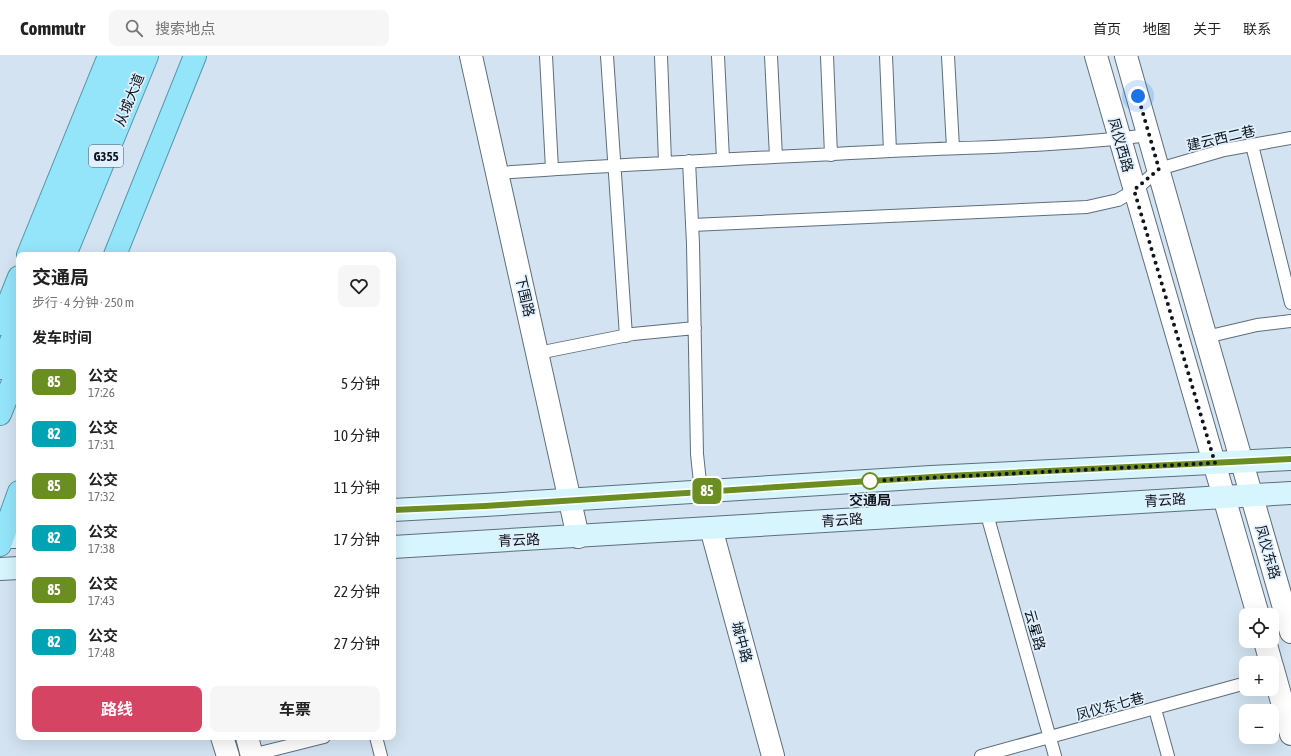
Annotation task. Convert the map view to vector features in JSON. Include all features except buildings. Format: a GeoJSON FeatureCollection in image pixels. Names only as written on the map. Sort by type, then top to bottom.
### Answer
{"type":"FeatureCollection","features":[{"type":"Feature","properties":{"kind":"highway"},"geometry":{"type":"LineString","coordinates":[[29,252],[109,56]]}},
{"type":"Feature","properties":{"kind":"highway","name":"从城大道"},"geometry":{"type":"LineString","coordinates":[[47,252],[128,56]]}},
{"type":"Feature","properties":{"kind":"highway","name":"从城大道"},"geometry":{"type":"LineString","coordinates":[[66,252],[147,56]]}},
{"type":"Feature","properties":{"kind":"highway"},"geometry":{"type":"LineString","coordinates":[[116,252],[195,56]]}},
{"type":"Feature","properties":{"kind":"highway"},"geometry":{"type":"LineString","coordinates":[[0,324],[16,284]]}},
{"type":"Feature","properties":{"kind":"highway"},"geometry":{"type":"LineString","coordinates":[[0,368],[16,329]]}},
{"type":"Feature","properties":{"kind":"highway"},"geometry":{"type":"LineString","coordinates":[[0,414],[16,374]]}},
{"type":"Feature","properties":{"kind":"highway"},"geometry":{"type":"LineString","coordinates":[[6,539],[16,503]]}},
{"type":"Feature","properties":{"kind":"main road"},"geometry":{"type":"LineString","coordinates":[[396,510],[939,477],[1291,459]]}},
{"type":"Feature","properties":{"kind":"main road","name":"青云路"},"geometry":{"type":"LineString","coordinates":[[396,547],[1291,493]]}},
{"type":"Feature","properties":{"kind":"main road"},"geometry":{"type":"LineString","coordinates":[[0,569],[16,568]]}},
{"type":"Feature","properties":{"kind":"street","name":"下围路"},"geometry":{"type":"LineString","coordinates":[[471,56],[578,536]]}},
{"type":"Feature","properties":{"kind":"street","name":"凤仪西路"},"geometry":{"type":"LineString","coordinates":[[1096,56],[1224,496]]}},
{"type":"Feature","properties":{"kind":"street"},"geometry":{"type":"LineString","coordinates":[[1126,56],[1242,461]]}},
{"type":"Feature","properties":{"kind":"street","name":"凤仪东路"},"geometry":{"type":"LineString","coordinates":[[1242,461],[1291,632]]}},
{"type":"Feature","properties":{"kind":"street","name":"凤仪东路"},"geometry":{"type":"LineString","coordinates":[[1224,496],[1256,608]]}},
{"type":"Feature","properties":{"kind":"street","name":"城中路"},"geometry":{"type":"LineString","coordinates":[[710,528],[773,756]]}},
{"type":"Feature","properties":{"kind":"street"},"geometry":{"type":"LineString","coordinates":[[1279,694],[1291,734]]}},
{"type":"Feature","properties":{"kind":"street"},"geometry":{"type":"LineString","coordinates":[[223,740],[228,756]]}},
{"type":"Feature","properties":{"kind":"lane"},"geometry":{"type":"LineString","coordinates":[[546,56],[552,169]]}},
{"type":"Feature","properties":{"kind":"lane"},"geometry":{"type":"LineString","coordinates":[[607,56],[626,336]]}},
{"type":"Feature","properties":{"kind":"lane"},"geometry":{"type":"LineString","coordinates":[[661,56],[665,162]]}},
{"type":"Feature","properties":{"kind":"lane"},"geometry":{"type":"LineString","coordinates":[[718,56],[723,159]]}},
{"type":"Feature","properties":{"kind":"lane"},"geometry":{"type":"LineString","coordinates":[[771,56],[776,157]]}},
{"type":"Feature","properties":{"kind":"lane"},"geometry":{"type":"LineString","coordinates":[[827,56],[831,155]]}},
{"type":"Feature","properties":{"kind":"lane"},"geometry":{"type":"LineString","coordinates":[[886,56],[890,151]]}},
{"type":"Feature","properties":{"kind":"lane"},"geometry":{"type":"LineString","coordinates":[[948,56],[953,148]]}},
{"type":"Feature","properties":{"kind":"lane"},"geometry":{"type":"LineString","coordinates":[[498,173],[665,162],[831,155],[1119,139],[1149,135]]}},
{"type":"Feature","properties":{"kind":"lane","name":"建云西二巷"},"geometry":{"type":"LineString","coordinates":[[1159,169],[1224,150],[1291,138]]}},
{"type":"Feature","properties":{"kind":"lane"},"geometry":{"type":"LineString","coordinates":[[1252,145],[1291,303]]}},
{"type":"Feature","properties":{"kind":"lane"},"geometry":{"type":"LineString","coordinates":[[689,161],[695,328],[697,454],[701,492]]}},
{"type":"Feature","properties":{"kind":"lane"},"geometry":{"type":"LineString","coordinates":[[692,225],[1087,207],[1118,200],[1134,190],[1159,169]]}},
{"type":"Feature","properties":{"kind":"lane"},"geometry":{"type":"LineString","coordinates":[[1206,337],[1257,325],[1291,321]]}},
{"type":"Feature","properties":{"kind":"lane"},"geometry":{"type":"LineString","coordinates":[[538,353],[626,336],[695,328]]}},
{"type":"Feature","properties":{"kind":"lane","name":"云星路"},"geometry":{"type":"LineString","coordinates":[[986,511],[1055,756]]}},
{"type":"Feature","properties":{"kind":"lane","name":"凤仪东七巷"},"geometry":{"type":"LineString","coordinates":[[981,756],[1239,685]]}},
{"type":"Feature","properties":{"kind":"lane"},"geometry":{"type":"LineString","coordinates":[[1154,709],[1168,756]]}},
{"type":"Feature","properties":{"kind":"lane"},"geometry":{"type":"LineString","coordinates":[[250,749],[306,740]]}},
{"type":"Feature","properties":{"kind":"lane"},"geometry":{"type":"LineString","coordinates":[[377,740],[381,756]]}},
{"type":"Feature","properties":{"kind":"bus line","name":"85"},"geometry":{"type":"LineString","coordinates":[[396,510],[485,506],[947,476],[1291,459]]}},
{"type":"Feature","properties":{"kind":"place","name":"交通局"},"geometry":{"type":"Point","coordinates":[870,481]}},
{"type":"Feature","properties":{"kind":"route"},"geometry":{"type":"LineString","coordinates":[[870,481],[1215,463],[1134,190],[1159,169],[1138,96]]}}]}
